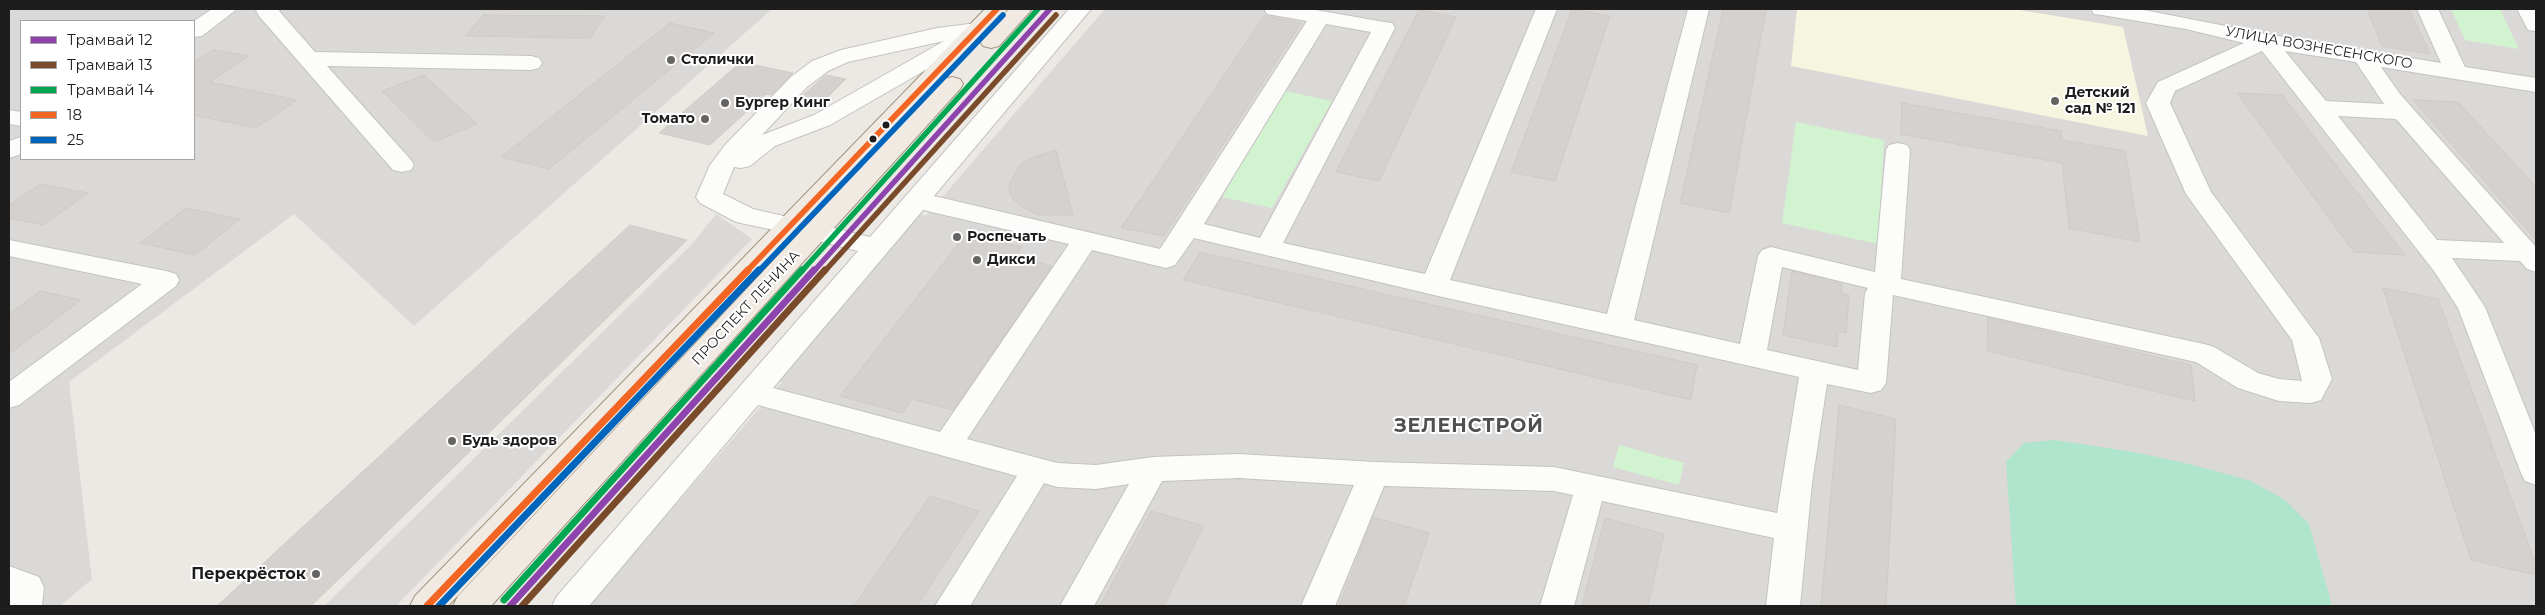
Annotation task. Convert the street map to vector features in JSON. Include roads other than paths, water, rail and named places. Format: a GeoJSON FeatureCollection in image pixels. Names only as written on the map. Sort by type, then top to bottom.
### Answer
{"type":"FeatureCollection","features":[{"type":"Feature","properties":{"kind":"main road","name":"ПРОСПЕКТ ЛЕНИНА"},"geometry":{"type":"LineString","coordinates":[[470,606],[997,9]]}},
{"type":"Feature","properties":{"kind":"main road","name":"ПРОСПЕКТ ЛЕНИНА"},"geometry":{"type":"LineString","coordinates":[[427,606],[1021,9]]}},
{"type":"Feature","properties":{"kind":"street"},"geometry":{"type":"LineString","coordinates":[[195,30],[226,9]]}},
{"type":"Feature","properties":{"kind":"street"},"geometry":{"type":"LineString","coordinates":[[270,9],[267,11],[402,165]]}},
{"type":"Feature","properties":{"kind":"street"},"geometry":{"type":"LineString","coordinates":[[569,606],[1080,9]]}},
{"type":"Feature","properties":{"kind":"street"},"geometry":{"type":"LineString","coordinates":[[1267,248],[1384,28],[1275,9]]}},
{"type":"Feature","properties":{"kind":"street"},"geometry":{"type":"LineString","coordinates":[[1434,286],[1547,9]]}},
{"type":"Feature","properties":{"kind":"street"},"geometry":{"type":"LineString","coordinates":[[1618,327],[1699,9]]}},
{"type":"Feature","properties":{"kind":"street","name":"УЛИЦА ВОЗНЕСЕНСКОГО"},"geometry":{"type":"LineString","coordinates":[[2102,9],[2184,16],[2266,40],[2536,85]]}},
{"type":"Feature","properties":{"kind":"street"},"geometry":{"type":"LineString","coordinates":[[2428,9],[2456,72]]}},
{"type":"Feature","properties":{"kind":"street"},"geometry":{"type":"LineString","coordinates":[[2527,9],[2536,25]]}},
{"type":"Feature","properties":{"kind":"street"},"geometry":{"type":"LineString","coordinates":[[916,200],[1166,259],[1188,228],[1320,16]]}},
{"type":"Feature","properties":{"kind":"street"},"geometry":{"type":"LineString","coordinates":[[713,184],[767,141],[822,120],[977,30]]}},
{"type":"Feature","properties":{"kind":"street"},"geometry":{"type":"LineString","coordinates":[[877,247],[745,216],[709,197],[713,184],[722,165],[735,149],[799,82],[820,66],[850,55],[937,36],[977,30]]}},
{"type":"Feature","properties":{"kind":"street"},"geometry":{"type":"LineString","coordinates":[[1752,356],[1771,256],[1856,275],[1888,285],[2204,354],[2248,381],[2278,390],[2311,392],[2317,379],[2304,338],[2199,194],[2158,103],[2166,87],[2266,40],[2430,248],[2471,307],[2536,473]]}},
{"type":"Feature","properties":{"kind":"street"},"geometry":{"type":"LineString","coordinates":[[2364,57],[2391,98],[2532,258]]}},
{"type":"Feature","properties":{"kind":"street"},"geometry":{"type":"LineString","coordinates":[[309,59],[531,63]]}},
{"type":"Feature","properties":{"kind":"street"},"geometry":{"type":"LineString","coordinates":[[2320,108],[2404,112]]}},
{"type":"Feature","properties":{"kind":"street"},"geometry":{"type":"LineString","coordinates":[[9,151],[20,145]]}},
{"type":"Feature","properties":{"kind":"street"},"geometry":{"type":"LineString","coordinates":[[1188,228],[1434,286],[1871,383],[1879,293],[1888,285],[1898,150]]}},
{"type":"Feature","properties":{"kind":"street"},"geometry":{"type":"LineString","coordinates":[[947,446],[1085,240]]}},
{"type":"Feature","properties":{"kind":"street"},"geometry":{"type":"LineString","coordinates":[[9,248],[166,280],[9,398]]}},
{"type":"Feature","properties":{"kind":"street"},"geometry":{"type":"LineString","coordinates":[[2430,248],[2532,258]]}},
{"type":"Feature","properties":{"kind":"street"},"geometry":{"type":"LineString","coordinates":[[1783,606],[1791,529],[1815,370]]}},
{"type":"Feature","properties":{"kind":"street"},"geometry":{"type":"LineString","coordinates":[[753,393],[1036,471],[1079,477],[1153,469],[1239,466],[1374,474],[1554,479],[1591,485],[1791,529]]}},
{"type":"Feature","properties":{"kind":"street"},"geometry":{"type":"LineString","coordinates":[[1078,606],[1153,469]]}},
{"type":"Feature","properties":{"kind":"street"},"geometry":{"type":"LineString","coordinates":[[952,606],[1036,471]]}},
{"type":"Feature","properties":{"kind":"street"},"geometry":{"type":"LineString","coordinates":[[1318,606],[1374,474]]}},
{"type":"Feature","properties":{"kind":"street"},"geometry":{"type":"LineString","coordinates":[[1557,606],[1591,485]]}},
{"type":"Feature","properties":{"kind":"street"},"geometry":{"type":"LineString","coordinates":[[9,580],[27,587],[25,606]]}},
{"type":"Feature","properties":{"kind":"tram line","name":"14"},"geometry":{"type":"LineString","coordinates":[[504,600],[1038,9]]}},
{"type":"Feature","properties":{"kind":"tram line","name":"12"},"geometry":{"type":"LineString","coordinates":[[510,606],[1050,9]]}},
{"type":"Feature","properties":{"kind":"tram line","name":"13"},"geometry":{"type":"LineString","coordinates":[[522,606],[1056,15]]}},
{"type":"Feature","properties":{"kind":"place","name":"Столички"},"geometry":{"type":"Point","coordinates":[671,60]}},
{"type":"Feature","properties":{"kind":"place","name":"Детский сад № 121"},"geometry":{"type":"Point","coordinates":[2055,101]}},
{"type":"Feature","properties":{"kind":"place","name":"Бургер Кинг"},"geometry":{"type":"Point","coordinates":[725,103]}},
{"type":"Feature","properties":{"kind":"place","name":"Томато"},"geometry":{"type":"Point","coordinates":[705,119]}},
{"type":"Feature","properties":{"kind":"place","name":"Роспечать"},"geometry":{"type":"Point","coordinates":[957,237]}},
{"type":"Feature","properties":{"kind":"place","name":"Дикси"},"geometry":{"type":"Point","coordinates":[977,260]}},
{"type":"Feature","properties":{"kind":"place","name":"Будь здоров"},"geometry":{"type":"Point","coordinates":[452,441]}},
{"type":"Feature","properties":{"kind":"place","name":"Перекрёсток"},"geometry":{"type":"Point","coordinates":[316,574]}},
{"type":"Feature","properties":{"kind":"district","name":"ЗЕЛЕНСТРОЙ"},"geometry":{"type":"Point","coordinates":[1469,426]}}]}
